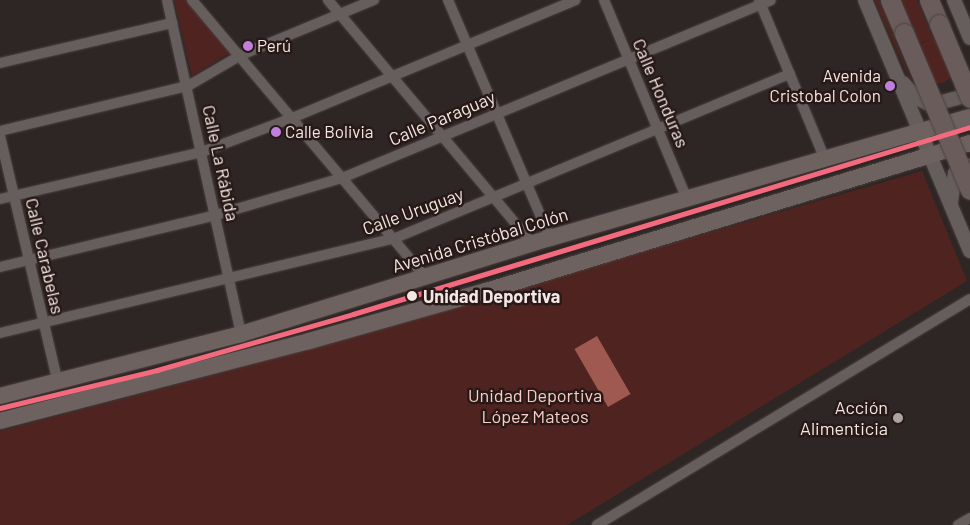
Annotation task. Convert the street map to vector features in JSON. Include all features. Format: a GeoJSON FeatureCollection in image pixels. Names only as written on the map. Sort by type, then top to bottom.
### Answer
{"type":"FeatureCollection","features":[{"type":"Feature","properties":{"kind":"highway"},"geometry":{"type":"LineString","coordinates":[[890,0],[970,190]]}},
{"type":"Feature","properties":{"kind":"highway"},"geometry":{"type":"LineString","coordinates":[[929,0],[970,98]]}},
{"type":"Feature","properties":{"kind":"main road"},"geometry":{"type":"LineString","coordinates":[[865,0],[970,251]]}},
{"type":"Feature","properties":{"kind":"main road"},"geometry":{"type":"LineString","coordinates":[[954,0],[970,38]]}},
{"type":"Feature","properties":{"kind":"main road"},"geometry":{"type":"LineString","coordinates":[[897,77],[917,98],[931,105],[965,96],[970,90]]}},
{"type":"Feature","properties":{"kind":"main road","name":"Avenida Cristóbal Colón"},"geometry":{"type":"LineString","coordinates":[[0,396],[58,383],[241,334],[550,238],[970,117]]}},
{"type":"Feature","properties":{"kind":"main road"},"geometry":{"type":"LineString","coordinates":[[878,169],[891,140]]}},
{"type":"Feature","properties":{"kind":"main road"},"geometry":{"type":"LineString","coordinates":[[0,421],[309,341],[486,291],[878,169],[970,143]]}},
{"type":"Feature","properties":{"kind":"main road"},"geometry":{"type":"LineString","coordinates":[[951,206],[955,173],[970,166]]}},
{"type":"Feature","properties":{"kind":"street","name":"Calle La Rábida"},"geometry":{"type":"LineString","coordinates":[[167,0],[231,279],[241,334]]}},
{"type":"Feature","properties":{"kind":"street"},"geometry":{"type":"LineString","coordinates":[[192,0],[241,55],[425,277]]}},
{"type":"Feature","properties":{"kind":"street"},"geometry":{"type":"LineString","coordinates":[[328,0],[532,244]]}},
{"type":"Feature","properties":{"kind":"street"},"geometry":{"type":"LineString","coordinates":[[0,131],[188,86],[241,55],[374,0]]}},
{"type":"Feature","properties":{"kind":"street"},"geometry":{"type":"LineString","coordinates":[[448,0],[550,238]]}},
{"type":"Feature","properties":{"kind":"street"},"geometry":{"type":"LineString","coordinates":[[0,199],[202,152],[292,118],[575,0]]}},
{"type":"Feature","properties":{"kind":"street","name":"Calle Honduras"},"geometry":{"type":"LineString","coordinates":[[604,0],[687,199]]}},
{"type":"Feature","properties":{"kind":"street"},"geometry":{"type":"LineString","coordinates":[[764,1],[790,74],[825,159]]}},
{"type":"Feature","properties":{"kind":"street","name":"Calle Paraguay"},"geometry":{"type":"LineString","coordinates":[[0,267],[216,216],[342,178],[764,1]]}},
{"type":"Feature","properties":{"kind":"street"},"geometry":{"type":"LineString","coordinates":[[0,63],[172,23]]}},
{"type":"Feature","properties":{"kind":"street","name":"Calle Uruguay"},"geometry":{"type":"LineString","coordinates":[[0,333],[393,239],[790,74]]}},
{"type":"Feature","properties":{"kind":"street","name":"Calle Carabelas"},"geometry":{"type":"LineString","coordinates":[[0,136],[58,383]]}},
{"type":"Feature","properties":{"kind":"street"},"geometry":{"type":"LineString","coordinates":[[597,525],[970,299]]}},
{"type":"Feature","properties":{"kind":"street"},"geometry":{"type":"LineString","coordinates":[[958,525],[970,518]]}},
{"type":"Feature","properties":{"kind":"green space"},"geometry":{"type":"Polygon","coordinates":[[[174,0],[186,0],[231,52],[192,76],[174,0]]]}},
{"type":"Feature","properties":{"kind":"green space"},"geometry":{"type":"Polygon","coordinates":[[[874,0],[879,0],[922,107],[874,0]]]}},
{"type":"Feature","properties":{"kind":"green space"},"geometry":{"type":"Polygon","coordinates":[[[898,0],[917,0],[933,38],[947,33],[962,69],[943,83],[919,86],[903,51],[932,39],[917,44],[898,0]]]}},
{"type":"Feature","properties":{"kind":"green space","name":"Unidad Deportiva López Mateos"},"geometry":{"type":"Polygon","coordinates":[[[922,171],[967,281],[567,525],[0,525],[0,431],[248,366],[922,171]]]}},
{"type":"Feature","properties":{"kind":"shaded area"},"geometry":{"type":"Polygon","coordinates":[[[597,336],[630,394],[608,407],[574,349],[597,336]]]}},
{"type":"Feature","properties":{"kind":"transit line"},"geometry":{"type":"LineString","coordinates":[[0,408],[157,370],[353,314],[970,127]]}},
{"type":"Feature","properties":{"kind":"place","name":"Perú"},"geometry":{"type":"Point","coordinates":[248,46]}},
{"type":"Feature","properties":{"kind":"place","name":"Avenida Cristobal Colon"},"geometry":{"type":"Point","coordinates":[890,86]}},
{"type":"Feature","properties":{"kind":"place","name":"Calle Bolivia"},"geometry":{"type":"Point","coordinates":[276,132]}},
{"type":"Feature","properties":{"kind":"place","name":"Unidad Deportiva"},"geometry":{"type":"Point","coordinates":[412,296]}},
{"type":"Feature","properties":{"kind":"place","name":"Acción Alimenticia"},"geometry":{"type":"Point","coordinates":[898,418]}}]}
